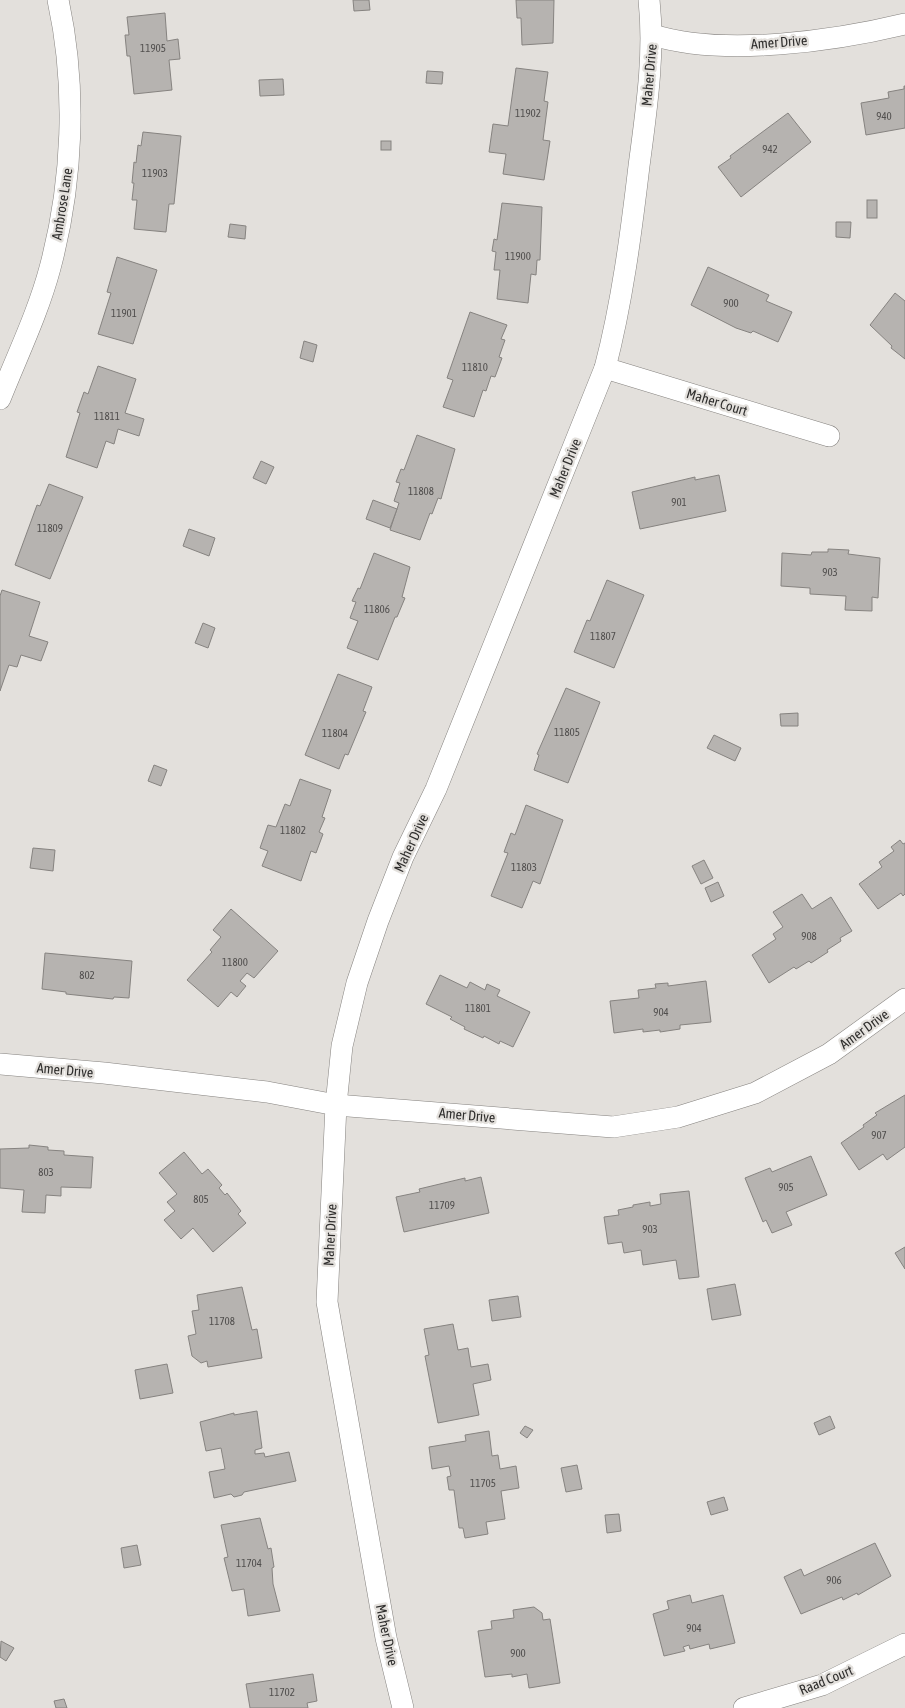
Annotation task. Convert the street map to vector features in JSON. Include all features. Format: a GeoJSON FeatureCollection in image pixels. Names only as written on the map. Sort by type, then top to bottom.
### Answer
{"type":"FeatureCollection","features":[{"type":"Feature","properties":{"kind":"street","name":"Ambrose Lane"},"geometry":{"type":"LineString","coordinates":[[0,399],[44,288],[58,237],[69,164],[69,88],[58,0]]}},
{"type":"Feature","properties":{"kind":"street","name":"Maher Drive"},"geometry":{"type":"LineString","coordinates":[[403,1708],[386,1638],[327,1302],[336,1105],[342,1046],[357,983],[402,857],[436,789],[605,368],[613,336],[634,209],[653,35],[650,0]]}},
{"type":"Feature","properties":{"kind":"street","name":"Amer Drive"},"geometry":{"type":"LineString","coordinates":[[653,35],[668,39],[734,45],[774,44],[860,33],[905,24]]}},
{"type":"Feature","properties":{"kind":"street","name":"Maher Court"},"geometry":{"type":"LineString","coordinates":[[605,368],[829,436]]}},
{"type":"Feature","properties":{"kind":"street","name":"Amer Drive"},"geometry":{"type":"LineString","coordinates":[[0,1064],[104,1073],[238,1089],[336,1105],[613,1127],[648,1123],[719,1106],[776,1083],[829,1054],[905,999]]}},
{"type":"Feature","properties":{"kind":"street","name":"Raad Court"},"geometry":{"type":"LineString","coordinates":[[744,1708],[822,1685],[905,1644]]}},
{"type":"Feature","properties":{"kind":"building"},"geometry":{"type":"Polygon","coordinates":[[[353,0],[369,0],[370,10],[354,11],[353,0]]]}},
{"type":"Feature","properties":{"kind":"building"},"geometry":{"type":"Polygon","coordinates":[[[516,0],[554,0],[553,43],[522,45],[521,18],[517,18],[516,0]]]}},
{"type":"Feature","properties":{"kind":"building"},"geometry":{"type":"Polygon","coordinates":[[[165,13],[167,41],[178,39],[180,59],[169,60],[172,90],[134,94],[130,56],[127,56],[125,35],[129,35],[127,17],[165,13]]]}},
{"type":"Feature","properties":{"kind":"building"},"geometry":{"type":"Polygon","coordinates":[[[516,68],[548,72],[544,101],[548,102],[543,140],[550,141],[544,180],[503,174],[506,154],[489,152],[493,124],[508,126],[516,68]]]}},
{"type":"Feature","properties":{"kind":"building"},"geometry":{"type":"Polygon","coordinates":[[[427,71],[443,72],[442,84],[426,83],[427,71]]]}},
{"type":"Feature","properties":{"kind":"building"},"geometry":{"type":"Polygon","coordinates":[[[283,79],[284,95],[260,96],[259,80],[283,79]]]}},
{"type":"Feature","properties":{"kind":"building"},"geometry":{"type":"Polygon","coordinates":[[[904,86],[905,128],[866,135],[861,103],[889,98],[888,92],[904,89],[904,86]]]}},
{"type":"Feature","properties":{"kind":"building"},"geometry":{"type":"Polygon","coordinates":[[[788,113],[811,142],[741,197],[718,167],[788,113]]]}},
{"type":"Feature","properties":{"kind":"building"},"geometry":{"type":"Polygon","coordinates":[[[143,132],[181,136],[174,204],[169,204],[166,232],[134,229],[137,200],[132,200],[134,183],[132,183],[134,162],[136,163],[138,145],[141,146],[143,132]]]}},
{"type":"Feature","properties":{"kind":"building"},"geometry":{"type":"Polygon","coordinates":[[[381,141],[391,141],[391,150],[381,150],[381,141]]]}},
{"type":"Feature","properties":{"kind":"building"},"geometry":{"type":"Polygon","coordinates":[[[867,200],[877,200],[877,218],[867,218],[867,200]]]}},
{"type":"Feature","properties":{"kind":"building"},"geometry":{"type":"Polygon","coordinates":[[[502,203],[542,207],[540,260],[537,260],[536,275],[531,274],[528,303],[497,299],[500,270],[494,270],[496,252],[492,251],[494,239],[497,240],[502,203]]]}},
{"type":"Feature","properties":{"kind":"building"},"geometry":{"type":"Polygon","coordinates":[[[836,222],[851,222],[850,238],[836,237],[836,222]]]}},
{"type":"Feature","properties":{"kind":"building"},"geometry":{"type":"Polygon","coordinates":[[[230,224],[246,226],[245,239],[228,237],[230,224]]]}},
{"type":"Feature","properties":{"kind":"building"},"geometry":{"type":"Polygon","coordinates":[[[117,257],[157,270],[133,344],[98,334],[111,293],[107,292],[117,257]]]}},
{"type":"Feature","properties":{"kind":"building"},"geometry":{"type":"Polygon","coordinates":[[[708,267],[769,295],[766,301],[792,312],[778,342],[753,331],[751,333],[736,328],[691,305],[708,267]]]}},
{"type":"Feature","properties":{"kind":"building"},"geometry":{"type":"Polygon","coordinates":[[[895,293],[905,301],[905,359],[891,348],[892,346],[870,325],[895,293]]]}},
{"type":"Feature","properties":{"kind":"building"},"geometry":{"type":"Polygon","coordinates":[[[470,312],[507,325],[501,339],[505,340],[499,357],[502,358],[495,377],[491,376],[486,391],[483,390],[474,417],[443,407],[453,380],[447,378],[470,312]]]}},
{"type":"Feature","properties":{"kind":"building"},"geometry":{"type":"Polygon","coordinates":[[[304,341],[317,345],[313,362],[300,358],[304,341]]]}},
{"type":"Feature","properties":{"kind":"building"},"geometry":{"type":"Polygon","coordinates":[[[98,366],[136,379],[125,413],[144,419],[139,436],[118,429],[114,444],[106,441],[97,468],[66,457],[80,413],[77,412],[84,392],[88,394],[98,366]]]}},
{"type":"Feature","properties":{"kind":"building"},"geometry":{"type":"Polygon","coordinates":[[[417,435],[455,449],[441,499],[438,498],[432,514],[430,513],[420,540],[390,530],[399,503],[394,501],[400,483],[396,482],[401,469],[404,470],[417,435]]]}},
{"type":"Feature","properties":{"kind":"building"},"geometry":{"type":"Polygon","coordinates":[[[261,461],[274,467],[266,484],[253,478],[261,461]]]}},
{"type":"Feature","properties":{"kind":"building"},"geometry":{"type":"Polygon","coordinates":[[[719,475],[726,511],[640,529],[632,492],[695,477],[695,480],[719,475]]]}},
{"type":"Feature","properties":{"kind":"building"},"geometry":{"type":"Polygon","coordinates":[[[49,484],[83,497],[50,579],[15,565],[37,505],[40,506],[49,484]]]}},
{"type":"Feature","properties":{"kind":"building"},"geometry":{"type":"Polygon","coordinates":[[[373,500],[397,509],[390,528],[366,519],[373,500]]]}},
{"type":"Feature","properties":{"kind":"building"},"geometry":{"type":"Polygon","coordinates":[[[189,529],[215,538],[209,556],[183,546],[189,529]]]}},
{"type":"Feature","properties":{"kind":"building"},"geometry":{"type":"Polygon","coordinates":[[[828,549],[849,550],[848,554],[880,558],[878,598],[872,597],[872,611],[845,610],[846,596],[810,594],[810,588],[781,586],[782,553],[811,555],[812,552],[828,552],[828,549]]]}},
{"type":"Feature","properties":{"kind":"building"},"geometry":{"type":"Polygon","coordinates":[[[374,553],[410,567],[402,597],[405,598],[397,617],[395,617],[378,660],[347,648],[358,621],[350,618],[356,602],[352,601],[358,588],[360,589],[374,553]]]}},
{"type":"Feature","properties":{"kind":"building"},"geometry":{"type":"Polygon","coordinates":[[[607,580],[644,595],[614,668],[574,652],[587,620],[590,621],[607,580]]]}},
{"type":"Feature","properties":{"kind":"building"},"geometry":{"type":"Polygon","coordinates":[[[2,590],[40,602],[29,636],[48,642],[41,661],[21,655],[17,667],[9,665],[0,691],[0,596],[2,590]]]}},
{"type":"Feature","properties":{"kind":"building"},"geometry":{"type":"Polygon","coordinates":[[[203,623],[215,628],[208,648],[195,643],[203,623]]]}},
{"type":"Feature","properties":{"kind":"building"},"geometry":{"type":"Polygon","coordinates":[[[338,674],[372,687],[363,711],[366,712],[348,755],[345,754],[339,769],[305,755],[338,674]]]}},
{"type":"Feature","properties":{"kind":"building"},"geometry":{"type":"Polygon","coordinates":[[[566,688],[600,702],[568,783],[534,770],[539,755],[537,754],[566,688]]]}},
{"type":"Feature","properties":{"kind":"building"},"geometry":{"type":"Polygon","coordinates":[[[798,713],[798,726],[781,726],[780,714],[798,713]]]}},
{"type":"Feature","properties":{"kind":"building"},"geometry":{"type":"Polygon","coordinates":[[[714,735],[741,748],[735,761],[707,748],[714,735]]]}},
{"type":"Feature","properties":{"kind":"building"},"geometry":{"type":"Polygon","coordinates":[[[154,765],[167,770],[161,786],[148,781],[154,765]]]}},
{"type":"Feature","properties":{"kind":"building"},"geometry":{"type":"Polygon","coordinates":[[[300,779],[331,790],[322,817],[325,818],[319,832],[323,834],[316,853],[311,851],[301,881],[262,866],[268,851],[260,848],[268,825],[276,827],[285,804],[290,806],[300,779]]]}},
{"type":"Feature","properties":{"kind":"building"},"geometry":{"type":"Polygon","coordinates":[[[526,805],[563,820],[540,884],[533,881],[522,908],[491,896],[508,853],[504,852],[511,833],[515,835],[526,805]]]}},
{"type":"Feature","properties":{"kind":"building"},"geometry":{"type":"Polygon","coordinates":[[[900,840],[903,844],[905,843],[905,894],[903,896],[901,893],[878,909],[859,884],[882,867],[879,862],[894,851],[891,847],[900,840]]]}},
{"type":"Feature","properties":{"kind":"building"},"geometry":{"type":"Polygon","coordinates":[[[33,848],[55,850],[53,871],[30,868],[33,848]]]}},
{"type":"Feature","properties":{"kind":"building"},"geometry":{"type":"Polygon","coordinates":[[[704,860],[713,878],[701,884],[692,866],[704,860]]]}},
{"type":"Feature","properties":{"kind":"building"},"geometry":{"type":"Polygon","coordinates":[[[718,882],[724,896],[711,902],[705,888],[718,882]]]}},
{"type":"Feature","properties":{"kind":"building"},"geometry":{"type":"Polygon","coordinates":[[[802,894],[812,909],[831,897],[852,931],[840,938],[841,941],[811,963],[809,961],[796,969],[794,967],[769,983],[752,955],[776,939],[773,934],[783,927],[773,912],[802,894]]]}},
{"type":"Feature","properties":{"kind":"building"},"geometry":{"type":"Polygon","coordinates":[[[231,909],[278,951],[254,978],[247,973],[240,981],[246,986],[237,997],[231,992],[218,1007],[187,980],[212,952],[210,950],[221,937],[213,930],[231,909]]]}},
{"type":"Feature","properties":{"kind":"building"},"geometry":{"type":"Polygon","coordinates":[[[45,953],[132,961],[129,998],[114,997],[113,999],[66,994],[66,992],[42,989],[45,953]]]}},
{"type":"Feature","properties":{"kind":"building"},"geometry":{"type":"Polygon","coordinates":[[[440,975],[467,988],[470,982],[485,990],[487,984],[500,990],[497,996],[530,1012],[513,1047],[500,1041],[499,1044],[464,1029],[465,1027],[450,1019],[452,1017],[426,1004],[440,975]]]}},
{"type":"Feature","properties":{"kind":"building"},"geometry":{"type":"Polygon","coordinates":[[[706,981],[711,1022],[680,1025],[680,1029],[660,1032],[660,1030],[643,1032],[643,1029],[614,1033],[610,1001],[639,998],[638,990],[656,988],[655,984],[668,983],[668,986],[706,981]]]}},
{"type":"Feature","properties":{"kind":"building"},"geometry":{"type":"Polygon","coordinates":[[[905,1095],[905,1147],[887,1160],[883,1154],[859,1170],[841,1143],[864,1127],[863,1125],[877,1115],[875,1113],[905,1095]]]}},
{"type":"Feature","properties":{"kind":"building"},"geometry":{"type":"Polygon","coordinates":[[[29,1145],[48,1147],[48,1150],[64,1151],[64,1155],[93,1157],[91,1188],[61,1187],[61,1196],[46,1195],[45,1213],[22,1212],[24,1190],[0,1188],[0,1149],[29,1148],[29,1145]]]}},
{"type":"Feature","properties":{"kind":"building"},"geometry":{"type":"Polygon","coordinates":[[[184,1152],[202,1174],[208,1169],[222,1185],[219,1188],[225,1195],[227,1193],[241,1211],[238,1214],[246,1223],[213,1252],[193,1228],[181,1239],[164,1220],[175,1211],[167,1202],[177,1194],[159,1173],[184,1152]]]}},
{"type":"Feature","properties":{"kind":"building"},"geometry":{"type":"Polygon","coordinates":[[[811,1156],[827,1195],[786,1212],[792,1225],[772,1233],[766,1220],[763,1222],[745,1178],[770,1168],[772,1172],[811,1156]]]}},
{"type":"Feature","properties":{"kind":"building"},"geometry":{"type":"Polygon","coordinates":[[[481,1177],[489,1213],[404,1232],[396,1197],[420,1192],[419,1189],[465,1178],[465,1181],[481,1177]]]}},
{"type":"Feature","properties":{"kind":"building"},"geometry":{"type":"Polygon","coordinates":[[[689,1191],[699,1277],[679,1279],[676,1260],[643,1265],[641,1250],[624,1253],[622,1242],[608,1244],[604,1217],[619,1215],[618,1210],[633,1207],[633,1205],[650,1202],[650,1206],[661,1204],[660,1194],[689,1191]]]}},
{"type":"Feature","properties":{"kind":"building"},"geometry":{"type":"Polygon","coordinates":[[[905,1247],[905,1269],[895,1253],[905,1247]]]}},
{"type":"Feature","properties":{"kind":"building"},"geometry":{"type":"Polygon","coordinates":[[[735,1284],[741,1315],[712,1320],[707,1289],[735,1284]]]}},
{"type":"Feature","properties":{"kind":"building"},"geometry":{"type":"Polygon","coordinates":[[[242,1287],[252,1330],[257,1329],[262,1358],[208,1367],[207,1361],[201,1363],[192,1356],[188,1336],[196,1334],[192,1311],[199,1310],[197,1295],[242,1287]]]}},
{"type":"Feature","properties":{"kind":"building"},"geometry":{"type":"Polygon","coordinates":[[[518,1296],[521,1317],[492,1321],[489,1300],[518,1296]]]}},
{"type":"Feature","properties":{"kind":"building"},"geometry":{"type":"Polygon","coordinates":[[[453,1324],[458,1350],[468,1348],[471,1367],[488,1364],[491,1380],[473,1384],[479,1415],[438,1423],[425,1356],[429,1355],[424,1329],[453,1324]]]}},
{"type":"Feature","properties":{"kind":"building"},"geometry":{"type":"Polygon","coordinates":[[[167,1364],[173,1393],[140,1399],[135,1370],[167,1364]]]}},
{"type":"Feature","properties":{"kind":"building"},"geometry":{"type":"Polygon","coordinates":[[[257,1411],[262,1448],[255,1450],[255,1454],[264,1453],[265,1457],[289,1452],[296,1481],[244,1492],[242,1495],[234,1497],[231,1494],[214,1498],[209,1472],[225,1469],[221,1448],[206,1451],[200,1422],[234,1413],[234,1415],[257,1411]]]}},
{"type":"Feature","properties":{"kind":"building"},"geometry":{"type":"Polygon","coordinates":[[[830,1416],[835,1428],[819,1435],[814,1423],[830,1416]]]}},
{"type":"Feature","properties":{"kind":"building"},"geometry":{"type":"Polygon","coordinates":[[[525,1426],[533,1430],[527,1438],[520,1433],[525,1426]]]}},
{"type":"Feature","properties":{"kind":"building"},"geometry":{"type":"Polygon","coordinates":[[[489,1431],[492,1456],[498,1455],[500,1469],[516,1466],[519,1488],[501,1491],[505,1519],[486,1522],[488,1534],[465,1538],[463,1528],[459,1528],[454,1490],[449,1490],[447,1477],[451,1476],[449,1466],[432,1469],[429,1447],[466,1441],[465,1435],[489,1431]]]}},
{"type":"Feature","properties":{"kind":"building"},"geometry":{"type":"Polygon","coordinates":[[[577,1465],[582,1489],[566,1492],[561,1468],[577,1465]]]}},
{"type":"Feature","properties":{"kind":"building"},"geometry":{"type":"Polygon","coordinates":[[[724,1497],[728,1510],[711,1515],[707,1502],[724,1497]]]}},
{"type":"Feature","properties":{"kind":"building"},"geometry":{"type":"Polygon","coordinates":[[[619,1514],[621,1531],[607,1533],[605,1515],[619,1514]]]}},
{"type":"Feature","properties":{"kind":"building"},"geometry":{"type":"Polygon","coordinates":[[[260,1518],[268,1549],[271,1548],[274,1567],[272,1568],[273,1584],[280,1611],[248,1616],[244,1589],[232,1591],[224,1558],[228,1557],[221,1525],[260,1518]]]}},
{"type":"Feature","properties":{"kind":"building"},"geometry":{"type":"Polygon","coordinates":[[[875,1543],[891,1576],[858,1595],[857,1593],[843,1600],[842,1597],[801,1614],[784,1577],[801,1569],[804,1576],[875,1543]]]}},
{"type":"Feature","properties":{"kind":"building"},"geometry":{"type":"Polygon","coordinates":[[[137,1545],[141,1565],[124,1568],[121,1548],[137,1545]]]}},
{"type":"Feature","properties":{"kind":"building"},"geometry":{"type":"Polygon","coordinates":[[[690,1595],[692,1603],[723,1595],[735,1643],[710,1649],[709,1644],[690,1649],[689,1645],[683,1647],[685,1651],[664,1656],[653,1614],[669,1609],[667,1601],[690,1595]]]}},
{"type":"Feature","properties":{"kind":"building"},"geometry":{"type":"Polygon","coordinates":[[[534,1607],[542,1613],[543,1620],[550,1619],[560,1683],[529,1688],[527,1674],[512,1677],[512,1674],[485,1677],[478,1631],[492,1629],[491,1621],[514,1618],[513,1610],[534,1607]]]}},
{"type":"Feature","properties":{"kind":"building"},"geometry":{"type":"Polygon","coordinates":[[[1,1641],[14,1648],[6,1661],[0,1657],[1,1641]]]}},
{"type":"Feature","properties":{"kind":"building"},"geometry":{"type":"Polygon","coordinates":[[[313,1674],[317,1701],[307,1703],[308,1708],[250,1708],[246,1684],[313,1674]]]}},
{"type":"Feature","properties":{"kind":"building"},"geometry":{"type":"Polygon","coordinates":[[[64,1699],[67,1708],[56,1708],[54,1701],[64,1699]]]}}]}
